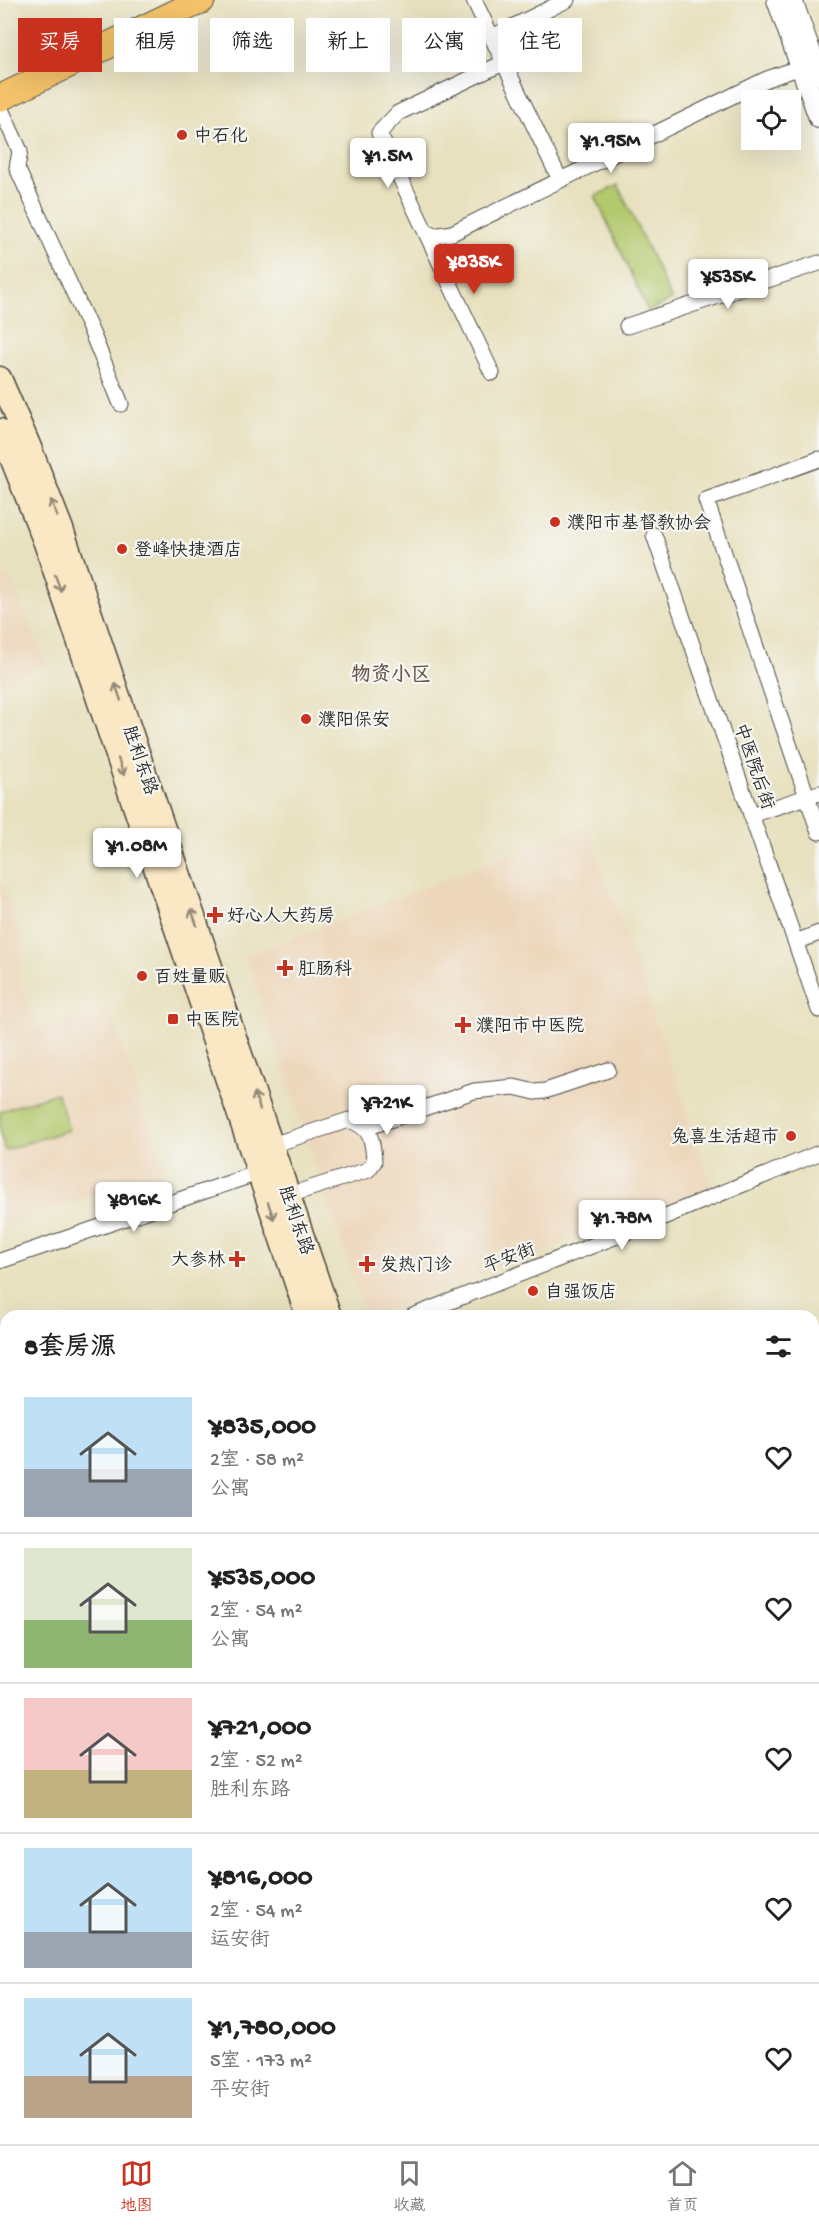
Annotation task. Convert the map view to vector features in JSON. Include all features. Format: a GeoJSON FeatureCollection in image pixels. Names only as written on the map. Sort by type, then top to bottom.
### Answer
{"type":"FeatureCollection","features":[{"type":"Feature","properties":{"kind":"main road"},"geometry":{"type":"LineString","coordinates":[[0,80],[165,0]]}},
{"type":"Feature","properties":{"kind":"main road"},"geometry":{"type":"LineString","coordinates":[[0,98],[202,0]]}},
{"type":"Feature","properties":{"kind":"main road","name":"胜利东路"},"geometry":{"type":"LineString","coordinates":[[0,378],[62,530],[328,1310]]}},
{"type":"Feature","properties":{"kind":"main road","name":"胜利东路"},"geometry":{"type":"LineString","coordinates":[[0,430],[45,543],[305,1310]]}},
{"type":"Feature","properties":{"kind":"street"},"geometry":{"type":"LineString","coordinates":[[474,0],[498,52]]}},
{"type":"Feature","properties":{"kind":"street"},"geometry":{"type":"LineString","coordinates":[[492,38],[567,0]]}},
{"type":"Feature","properties":{"kind":"street"},"geometry":{"type":"LineString","coordinates":[[777,0],[819,118]]}},
{"type":"Feature","properties":{"kind":"street"},"geometry":{"type":"LineString","coordinates":[[792,0],[819,75]]}},
{"type":"Feature","properties":{"kind":"street"},"geometry":{"type":"LineString","coordinates":[[492,373],[379,134],[398,113],[498,65]]}},
{"type":"Feature","properties":{"kind":"street"},"geometry":{"type":"LineString","coordinates":[[426,231],[433,236],[452,233],[767,79],[801,67]]}},
{"type":"Feature","properties":{"kind":"street"},"geometry":{"type":"LineString","coordinates":[[507,72],[560,180]]}},
{"type":"Feature","properties":{"kind":"street"},"geometry":{"type":"LineString","coordinates":[[0,107],[20,151],[17,168],[92,333],[121,404]]}},
{"type":"Feature","properties":{"kind":"street"},"geometry":{"type":"LineString","coordinates":[[627,326],[819,263]]}},
{"type":"Feature","properties":{"kind":"street"},"geometry":{"type":"LineString","coordinates":[[819,459],[706,500],[813,795],[819,832]]}},
{"type":"Feature","properties":{"kind":"street","name":"中医院后街"},"geometry":{"type":"LineString","coordinates":[[654,535],[819,1010]]}},
{"type":"Feature","properties":{"kind":"street"},"geometry":{"type":"LineString","coordinates":[[751,815],[813,795]]}},
{"type":"Feature","properties":{"kind":"street"},"geometry":{"type":"LineString","coordinates":[[796,942],[819,933]]}},
{"type":"Feature","properties":{"kind":"street"},"geometry":{"type":"LineString","coordinates":[[366,1128],[474,1091],[514,1087],[535,1092],[545,1091],[608,1070]]}},
{"type":"Feature","properties":{"kind":"street"},"geometry":{"type":"LineString","coordinates":[[272,1145],[349,1119],[366,1128],[374,1149],[374,1162],[368,1170],[289,1195]]}},
{"type":"Feature","properties":{"kind":"street","name":"平安街"},"geometry":{"type":"LineString","coordinates":[[428,1310],[819,1153]]}},
{"type":"Feature","properties":{"kind":"street"},"geometry":{"type":"LineString","coordinates":[[0,1261],[258,1173]]}},
{"type":"Feature","properties":{"kind":"shaded area"},"geometry":{"type":"Polygon","coordinates":[[[8,574],[47,665],[0,684],[0,577],[8,574]]]}},
{"type":"Feature","properties":{"kind":"shaded area","name":"濮阳市中医院"},"geometry":{"type":"Polygon","coordinates":[[[587,825],[681,1094],[711,1188],[384,1310],[363,1310],[246,956],[587,825]]]}},
{"type":"Feature","properties":{"kind":"shaded area"},"geometry":{"type":"Polygon","coordinates":[[[0,880],[21,938],[20,980],[38,1029],[108,1006],[165,1170],[0,1227],[0,880]]]}},
{"type":"Feature","properties":{"kind":"green space"},"geometry":{"type":"Polygon","coordinates":[[[618,185],[672,300],[648,311],[595,196],[618,185]]]}},
{"type":"Feature","properties":{"kind":"green space"},"geometry":{"type":"Polygon","coordinates":[[[57,1093],[69,1130],[5,1150],[0,1134],[0,1111],[57,1093]]]}},
{"type":"Feature","properties":{"kind":"place","name":"中石化"},"geometry":{"type":"Point","coordinates":[182,135]}},
{"type":"Feature","properties":{"kind":"place","name":"濮阳市基督教协会"},"geometry":{"type":"Point","coordinates":[555,522]}},
{"type":"Feature","properties":{"kind":"place","name":"登峰快捷酒店"},"geometry":{"type":"Point","coordinates":[122,549]}},
{"type":"Feature","properties":{"kind":"place","name":"濮阳保安"},"geometry":{"type":"Point","coordinates":[306,719]}},
{"type":"Feature","properties":{"kind":"place","name":"好心人大药房"},"geometry":{"type":"Point","coordinates":[215,915]}},
{"type":"Feature","properties":{"kind":"place","name":"肛肠科"},"geometry":{"type":"Point","coordinates":[285,968]}},
{"type":"Feature","properties":{"kind":"place","name":"百姓量贩"},"geometry":{"type":"Point","coordinates":[142,976]}},
{"type":"Feature","properties":{"kind":"place","name":"中医院"},"geometry":{"type":"Point","coordinates":[173,1019]}},
{"type":"Feature","properties":{"kind":"place","name":"濮阳市中医院"},"geometry":{"type":"Point","coordinates":[463,1025]}},
{"type":"Feature","properties":{"kind":"place","name":"兔喜生活超市"},"geometry":{"type":"Point","coordinates":[791,1136]}},
{"type":"Feature","properties":{"kind":"place","name":"大参林"},"geometry":{"type":"Point","coordinates":[237,1259]}},
{"type":"Feature","properties":{"kind":"place","name":"发热门诊"},"geometry":{"type":"Point","coordinates":[367,1264]}},
{"type":"Feature","properties":{"kind":"place","name":"自强饭店"},"geometry":{"type":"Point","coordinates":[533,1291]}},
{"type":"Feature","properties":{"kind":"district","name":"物资小区"},"geometry":{"type":"Point","coordinates":[391,673]}}]}
